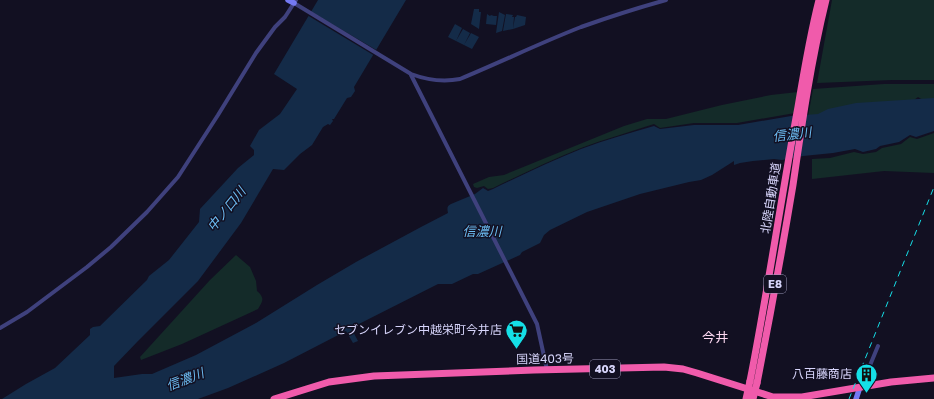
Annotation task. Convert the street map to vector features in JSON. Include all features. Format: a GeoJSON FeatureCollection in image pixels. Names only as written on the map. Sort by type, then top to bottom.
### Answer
{"type":"FeatureCollection","features":[{"type":"Feature","properties":{"kind":"highway","name":"北陸自動車道"},"geometry":{"type":"LineString","coordinates":[[754,399],[754,382],[764,309],[803,76],[819,0]]}},
{"type":"Feature","properties":{"kind":"highway","name":"北陸自動車道"},"geometry":{"type":"LineString","coordinates":[[746,399],[754,382],[770,318],[809,82],[826,0]]}},
{"type":"Feature","properties":{"kind":"highway","name":"国道403号"},"geometry":{"type":"LineString","coordinates":[[274,399],[329,382],[374,376],[548,370],[664,367],[684,369],[774,398],[802,397],[891,382],[934,378]]}},
{"type":"Feature","properties":{"kind":"street"},"geometry":{"type":"LineString","coordinates":[[288,0],[295,2],[410,74],[435,80],[460,79],[570,32],[666,0]]}},
{"type":"Feature","properties":{"kind":"street"},"geometry":{"type":"LineString","coordinates":[[0,328],[32,308],[87,267],[111,247],[147,212],[178,177],[256,53],[274,27],[285,17],[295,2]]}},
{"type":"Feature","properties":{"kind":"street"},"geometry":{"type":"LineString","coordinates":[[410,74],[537,324],[548,370]]}},
{"type":"Feature","properties":{"kind":"street"},"geometry":{"type":"LineString","coordinates":[[856,399],[878,346]]}},
{"type":"Feature","properties":{"kind":"green space"},"geometry":{"type":"Polygon","coordinates":[[[832,0],[934,0],[934,80],[817,83],[832,0]]]}},
{"type":"Feature","properties":{"kind":"green space"},"geometry":{"type":"Polygon","coordinates":[[[884,84],[934,84],[934,101],[926,102],[918,97],[910,103],[808,117],[813,89],[884,84]]]}},
{"type":"Feature","properties":{"kind":"green space"},"geometry":{"type":"Polygon","coordinates":[[[798,92],[795,113],[737,123],[694,123],[660,128],[654,124],[581,148],[493,188],[488,189],[484,186],[477,188],[474,187],[473,184],[489,177],[504,175],[624,126],[647,119],[666,119],[722,105],[771,95],[798,92]]]}},
{"type":"Feature","properties":{"kind":"green space"},"geometry":{"type":"Polygon","coordinates":[[[934,133],[934,173],[884,171],[812,179],[812,159],[830,158],[854,152],[863,154],[876,152],[882,148],[901,144],[910,137],[917,139],[934,133]]]}},
{"type":"Feature","properties":{"kind":"green space"},"geometry":{"type":"Polygon","coordinates":[[[236,255],[250,267],[256,281],[257,291],[262,298],[258,309],[182,344],[141,360],[140,357],[210,280],[236,255]]]}},
{"type":"Feature","properties":{"kind":"water","name":"信濃川"},"geometry":{"type":"Polygon","coordinates":[[[318,0],[406,0],[354,87],[355,91],[351,97],[347,98],[334,119],[332,119],[333,121],[330,125],[328,124],[323,127],[312,145],[300,154],[284,170],[273,169],[241,223],[198,281],[114,366],[114,378],[152,374],[196,355],[256,323],[356,262],[448,213],[448,207],[451,204],[475,194],[483,188],[488,191],[570,154],[627,134],[654,126],[660,129],[694,125],[738,125],[791,116],[818,114],[828,109],[856,103],[934,98],[934,131],[916,137],[910,135],[899,142],[880,146],[876,149],[863,152],[855,149],[782,160],[774,159],[753,161],[734,165],[734,161],[701,180],[640,194],[587,212],[550,230],[544,235],[540,243],[522,252],[520,255],[452,284],[438,284],[351,328],[358,341],[353,343],[346,331],[284,363],[228,388],[198,399],[2,399],[55,368],[90,335],[90,329],[100,326],[147,280],[149,276],[169,260],[199,222],[200,209],[238,168],[254,155],[254,150],[250,146],[259,130],[280,114],[297,89],[274,74],[318,0]]]}},
{"type":"Feature","properties":{"kind":"water"},"geometry":{"type":"Polygon","coordinates":[[[474,9],[479,9],[479,12],[481,12],[479,29],[471,24],[474,9]]]}},
{"type":"Feature","properties":{"kind":"water"},"geometry":{"type":"Polygon","coordinates":[[[499,12],[505,15],[502,31],[496,33],[499,12]]]}},
{"type":"Feature","properties":{"kind":"water"},"geometry":{"type":"Polygon","coordinates":[[[487,14],[490,16],[497,16],[496,25],[486,24],[487,14]]]}},
{"type":"Feature","properties":{"kind":"water"},"geometry":{"type":"Polygon","coordinates":[[[506,14],[513,15],[512,17],[514,17],[513,29],[503,31],[506,14]]]}},
{"type":"Feature","properties":{"kind":"water"},"geometry":{"type":"Polygon","coordinates":[[[517,15],[526,17],[525,25],[513,29],[515,17],[517,15]]]}},
{"type":"Feature","properties":{"kind":"water"},"geometry":{"type":"Polygon","coordinates":[[[455,24],[462,28],[456,41],[448,37],[455,24]]]}},
{"type":"Feature","properties":{"kind":"water"},"geometry":{"type":"Polygon","coordinates":[[[463,29],[470,33],[464,45],[456,41],[463,29]]]}},
{"type":"Feature","properties":{"kind":"water"},"geometry":{"type":"Polygon","coordinates":[[[471,33],[479,37],[472,49],[464,45],[471,33]]]}},
{"type":"Feature","properties":{"kind":"pier"},"geometry":{"type":"Polygon","coordinates":[[[310,11],[378,51],[375,56],[307,15],[310,11]]]}},
{"type":"Feature","properties":{"kind":"railway"},"geometry":{"type":"LineString","coordinates":[[849,399],[934,187]]}},
{"type":"Feature","properties":{"kind":"place","name":"セブンイレブン中越栄町今井店"},"geometry":{"type":"Point","coordinates":[517,350]}},
{"type":"Feature","properties":{"kind":"place","name":"八百藤商店"},"geometry":{"type":"Point","coordinates":[867,394]}},
{"type":"Feature","properties":{"kind":"district","name":"今井"},"geometry":{"type":"Point","coordinates":[715,337]}},
{"type":"Feature","properties":{"kind":"water label","name":"中ノ口川"},"geometry":{"type":"Point","coordinates":[226,209]}}]}
